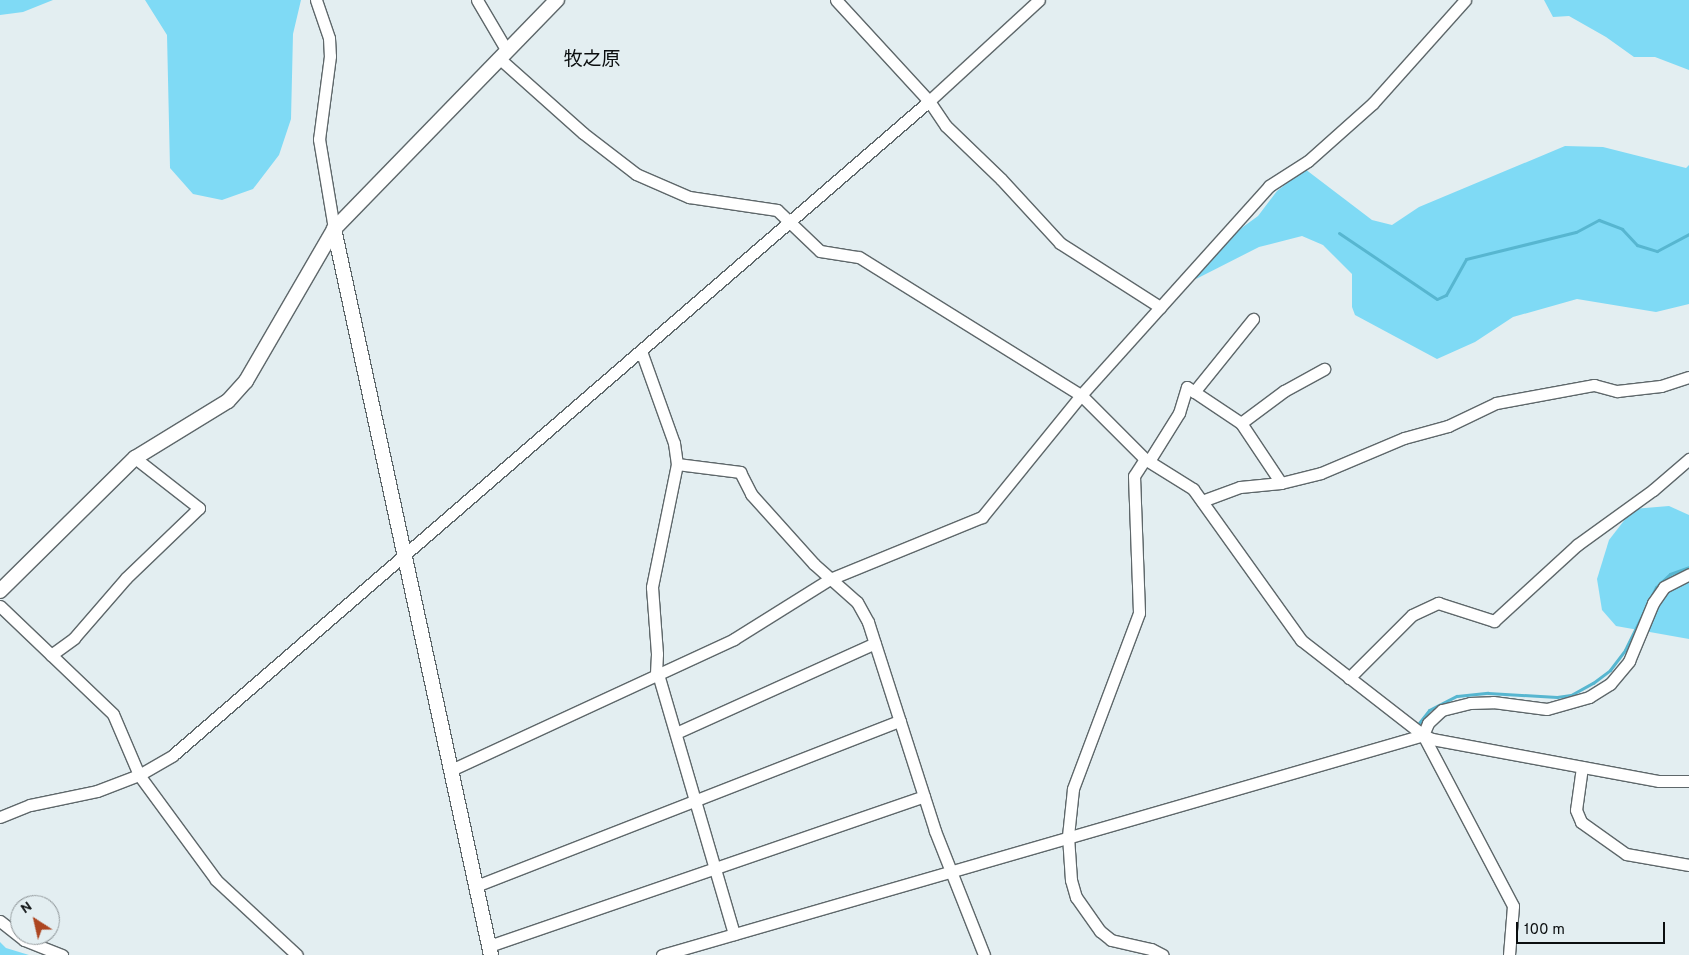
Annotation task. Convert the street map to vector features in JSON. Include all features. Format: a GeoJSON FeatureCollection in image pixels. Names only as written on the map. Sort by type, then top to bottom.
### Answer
{"type":"FeatureCollection","features":[{"type":"Feature","properties":{"kind":"street"},"geometry":{"type":"LineString","coordinates":[[316,0],[329,38],[330,56],[319,139],[334,229],[490,950],[715,868],[924,796]]}},
{"type":"Feature","properties":{"kind":"street"},"geometry":{"type":"LineString","coordinates":[[476,0],[503,55],[516,76],[636,174],[690,197],[777,210],[788,223],[820,251],[858,257],[1081,395],[1147,460],[1193,489],[1301,640],[1422,735],[1514,906],[1509,955]]}},
{"type":"Feature","properties":{"kind":"street"},"geometry":{"type":"LineString","coordinates":[[0,591],[135,458],[228,400],[246,381],[334,229],[557,0]]}},
{"type":"Feature","properties":{"kind":"street"},"geometry":{"type":"LineString","coordinates":[[836,0],[930,101],[946,126],[1001,179],[1060,242],[1160,307]]}},
{"type":"Feature","properties":{"kind":"street"},"geometry":{"type":"LineString","coordinates":[[0,818],[30,806],[97,791],[139,775],[173,755],[930,101],[1040,0]]}},
{"type":"Feature","properties":{"kind":"street"},"geometry":{"type":"LineString","coordinates":[[451,770],[734,638],[830,579],[982,517],[1081,395],[1269,186],[1308,161],[1373,103],[1465,0]]}},
{"type":"Feature","properties":{"kind":"street"},"geometry":{"type":"LineString","coordinates":[[1194,392],[1253,319]]}},
{"type":"Feature","properties":{"kind":"street"},"geometry":{"type":"LineString","coordinates":[[640,351],[674,443],[677,464],[652,587],[658,654],[657,675],[676,733],[734,934]]}},
{"type":"Feature","properties":{"kind":"street"},"geometry":{"type":"LineString","coordinates":[[1241,423],[1284,391],[1324,370]]}},
{"type":"Feature","properties":{"kind":"street"},"geometry":{"type":"LineString","coordinates":[[1202,501],[1240,487],[1281,482],[1322,473],[1404,438],[1448,426],[1496,403],[1594,384],[1617,390],[1660,386],[1689,377]]}},
{"type":"Feature","properties":{"kind":"street"},"geometry":{"type":"LineString","coordinates":[[1163,955],[1151,949],[1111,940],[1100,931],[1076,897],[1071,880],[1068,836],[1073,790],[1139,613],[1134,476],[1179,413],[1187,387],[1241,423],[1281,482]]}},
{"type":"Feature","properties":{"kind":"street"},"geometry":{"type":"LineString","coordinates":[[51,655],[74,638],[126,578],[199,508],[135,458]]}},
{"type":"Feature","properties":{"kind":"street"},"geometry":{"type":"LineString","coordinates":[[1350,678],[1412,615],[1438,602],[1494,621],[1577,545],[1653,490],[1689,459]]}},
{"type":"Feature","properties":{"kind":"street"},"geometry":{"type":"LineString","coordinates":[[677,464],[740,472],[751,494],[830,579],[857,602],[875,643],[924,796],[984,955]]}},
{"type":"Feature","properties":{"kind":"street"},"geometry":{"type":"LineString","coordinates":[[1422,735],[1428,723],[1442,710],[1470,703],[1493,702],[1547,709],[1589,697],[1610,684],[1629,661],[1653,603],[1664,587],[1689,574]]}},
{"type":"Feature","properties":{"kind":"street"},"geometry":{"type":"LineString","coordinates":[[0,606],[114,714],[139,775],[216,880],[297,955]]}},
{"type":"Feature","properties":{"kind":"street"},"geometry":{"type":"LineString","coordinates":[[676,733],[875,643]]}},
{"type":"Feature","properties":{"kind":"street"},"geometry":{"type":"LineString","coordinates":[[476,886],[900,721]]}},
{"type":"Feature","properties":{"kind":"street"},"geometry":{"type":"LineString","coordinates":[[662,955],[1422,735],[1659,781],[1689,780]]}},
{"type":"Feature","properties":{"kind":"street"},"geometry":{"type":"LineString","coordinates":[[1582,767],[1576,810],[1581,822],[1626,854],[1689,865]]}},
{"type":"Feature","properties":{"kind":"street"},"geometry":{"type":"LineString","coordinates":[[0,921],[24,940],[62,955]]}},
{"type":"Feature","properties":{"kind":"shaded area"},"geometry":{"type":"Polygon","coordinates":[[[0,0],[53,0],[23,12],[0,15],[0,0]]]}},
{"type":"Feature","properties":{"kind":"shaded area"},"geometry":{"type":"Polygon","coordinates":[[[145,0],[301,0],[293,34],[291,119],[279,155],[253,189],[222,200],[193,194],[170,168],[167,35],[145,0]]]}},
{"type":"Feature","properties":{"kind":"shaded area"},"geometry":{"type":"Polygon","coordinates":[[[1544,0],[1689,0],[1689,70],[1655,57],[1634,57],[1606,37],[1569,16],[1553,17],[1544,0]]]}},
{"type":"Feature","properties":{"kind":"shaded area"},"geometry":{"type":"Polygon","coordinates":[[[1565,146],[1603,147],[1686,168],[1689,165],[1689,304],[1656,312],[1577,299],[1513,317],[1475,342],[1437,359],[1355,315],[1352,307],[1352,274],[1323,245],[1302,236],[1259,247],[1196,279],[1199,259],[1258,216],[1277,191],[1305,169],[1372,220],[1392,225],[1419,207],[1565,146]]]}},
{"type":"Feature","properties":{"kind":"shaded area"},"geometry":{"type":"Polygon","coordinates":[[[1669,506],[1689,515],[1689,639],[1616,626],[1602,610],[1597,579],[1609,540],[1633,509],[1669,506]]]}},
{"type":"Feature","properties":{"kind":"shaded area"},"geometry":{"type":"Polygon","coordinates":[[[0,942],[6,948],[29,955],[0,955],[0,942]]]}},
{"type":"Feature","properties":{"kind":"waterway"},"geometry":{"type":"LineString","coordinates":[[1339,233],[1437,299],[1446,295],[1466,259],[1576,232],[1599,220],[1622,229],[1637,245],[1657,251],[1689,234]]}},
{"type":"Feature","properties":{"kind":"waterway"},"geometry":{"type":"LineString","coordinates":[[1419,723],[1429,710],[1457,696],[1488,693],[1557,697],[1571,695],[1593,683],[1610,670],[1625,650],[1656,587],[1670,574],[1689,567]]}},
{"type":"Feature","properties":{"kind":"district","name":"牧之原"},"geometry":{"type":"Point","coordinates":[592,61]}}]}
